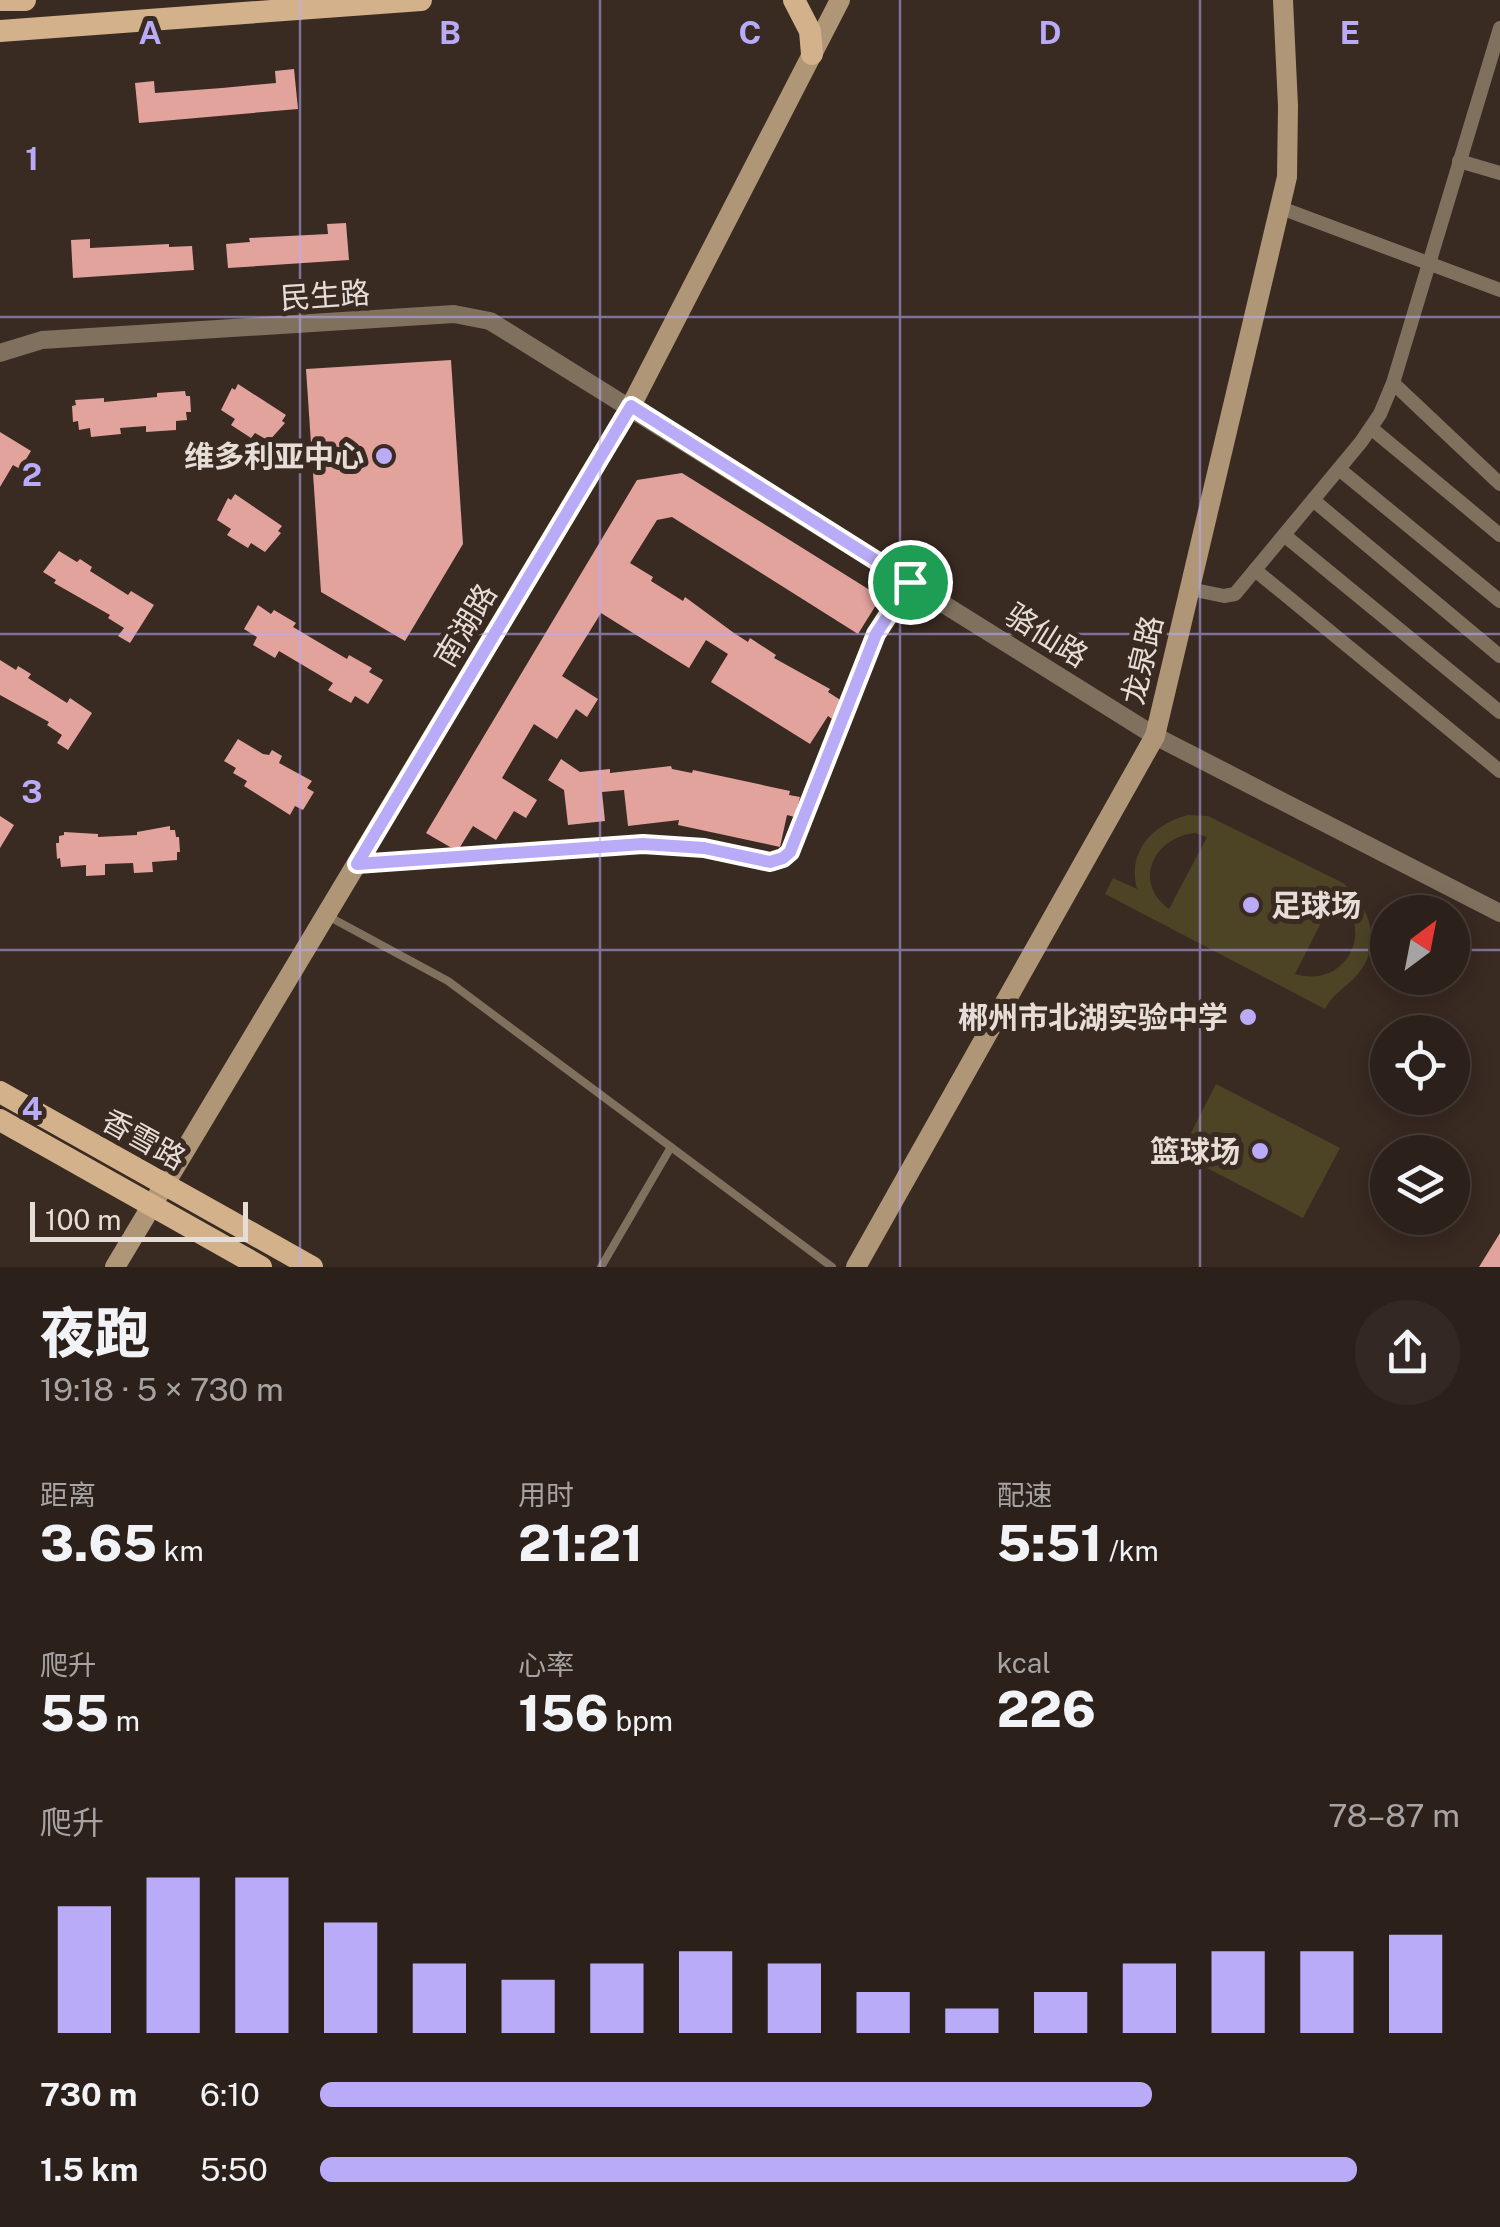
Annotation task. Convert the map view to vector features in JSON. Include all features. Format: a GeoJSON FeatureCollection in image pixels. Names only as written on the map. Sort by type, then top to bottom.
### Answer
{"type":"FeatureCollection","features":[{"type":"Feature","properties":{"kind":"main road"},"geometry":{"type":"LineString","coordinates":[[0,0],[25,0]]}},
{"type":"Feature","properties":{"kind":"main road"},"geometry":{"type":"LineString","coordinates":[[0,32],[421,0]]}},
{"type":"Feature","properties":{"kind":"main road"},"geometry":{"type":"LineString","coordinates":[[794,0],[806,20],[812,54]]}},
{"type":"Feature","properties":{"kind":"main road","name":"南湖路"},"geometry":{"type":"LineString","coordinates":[[117,1266],[631,406],[840,0]]}},
{"type":"Feature","properties":{"kind":"main road","name":"龙泉路"},"geometry":{"type":"LineString","coordinates":[[856,1267],[1155,736],[1281,208],[1289,140],[1283,0]]}},
{"type":"Feature","properties":{"kind":"main road","name":"香雪路"},"geometry":{"type":"LineString","coordinates":[[0,1092],[312,1267]]}},
{"type":"Feature","properties":{"kind":"main road","name":"香雪路"},"geometry":{"type":"LineString","coordinates":[[0,1120],[262,1267]]}},
{"type":"Feature","properties":{"kind":"street"},"geometry":{"type":"LineString","coordinates":[[1190,589],[1232,596],[1371,428],[1394,384],[1500,28]]}},
{"type":"Feature","properties":{"kind":"street"},"geometry":{"type":"LineString","coordinates":[[1460,161],[1500,173]]}},
{"type":"Feature","properties":{"kind":"street"},"geometry":{"type":"LineString","coordinates":[[1281,208],[1500,290]]}},
{"type":"Feature","properties":{"kind":"street","name":"民生路"},"geometry":{"type":"LineString","coordinates":[[0,353],[42,340],[454,314],[490,321],[510,331],[631,406]]}},
{"type":"Feature","properties":{"kind":"street"},"geometry":{"type":"LineString","coordinates":[[1394,384],[1500,484]]}},
{"type":"Feature","properties":{"kind":"street","name":"骆仙路"},"geometry":{"type":"LineString","coordinates":[[631,406],[1155,736],[1500,912]]}},
{"type":"Feature","properties":{"kind":"street"},"geometry":{"type":"LineString","coordinates":[[1371,428],[1500,535]]}},
{"type":"Feature","properties":{"kind":"street"},"geometry":{"type":"LineString","coordinates":[[1339,469],[1500,601]]}},
{"type":"Feature","properties":{"kind":"street"},"geometry":{"type":"LineString","coordinates":[[1313,500],[1500,656]]}},
{"type":"Feature","properties":{"kind":"street"},"geometry":{"type":"LineString","coordinates":[[1284,535],[1500,712]]}},
{"type":"Feature","properties":{"kind":"street"},"geometry":{"type":"LineString","coordinates":[[1254,570],[1500,772]]}},
{"type":"Feature","properties":{"kind":"lane"},"geometry":{"type":"LineString","coordinates":[[357,864],[643,844],[704,848],[770,862],[783,858],[792,848],[876,634],[910,582]]}},
{"type":"Feature","properties":{"kind":"lane"},"geometry":{"type":"LineString","coordinates":[[326,915],[439,975],[832,1267]]}},
{"type":"Feature","properties":{"kind":"lane"},"geometry":{"type":"LineString","coordinates":[[600,1267],[671,1147]]}},
{"type":"Feature","properties":{"kind":"shaded area"},"geometry":{"type":"Polygon","coordinates":[[[1188,815],[1208,816],[1343,883],[1352,893],[1370,926],[1370,951],[1357,975],[1325,1009],[1105,894],[1113,878],[1137,889],[1135,875],[1140,851],[1164,825],[1188,815]],[[1195,833],[1181,836],[1168,843],[1153,862],[1152,886],[1169,909],[1207,837],[1195,833]],[[1332,901],[1295,974],[1315,976],[1331,972],[1343,963],[1355,936],[1354,922],[1346,909],[1332,901]]]}},
{"type":"Feature","properties":{"kind":"shaded area","name":"篮球场"},"geometry":{"type":"Polygon","coordinates":[[[1216,1084],[1340,1148],[1303,1218],[1180,1154],[1216,1084]]]}},
{"type":"Feature","properties":{"kind":"building"},"geometry":{"type":"Polygon","coordinates":[[[294,69],[298,109],[139,123],[135,83],[154,81],[155,93],[222,88],[276,83],[275,71],[294,69]]]}},
{"type":"Feature","properties":{"kind":"building"},"geometry":{"type":"Polygon","coordinates":[[[346,223],[349,260],[228,268],[226,244],[250,242],[249,238],[328,234],[327,224],[346,223]]]}},
{"type":"Feature","properties":{"kind":"building"},"geometry":{"type":"Polygon","coordinates":[[[90,239],[90,248],[192,246],[194,270],[73,278],[71,240],[90,239]]]}},
{"type":"Feature","properties":{"kind":"building","name":"维多利亚中心"},"geometry":{"type":"Polygon","coordinates":[[[451,360],[463,544],[405,641],[321,592],[306,369],[451,360]]]}},
{"type":"Feature","properties":{"kind":"building"},"geometry":{"type":"Polygon","coordinates":[[[238,384],[286,415],[282,421],[285,423],[269,441],[255,433],[251,438],[231,425],[235,419],[221,410],[238,384]]]}},
{"type":"Feature","properties":{"kind":"building"},"geometry":{"type":"Polygon","coordinates":[[[185,391],[190,396],[191,412],[186,412],[187,420],[176,421],[176,430],[146,432],[146,426],[120,428],[121,434],[91,437],[90,428],[79,430],[78,421],[73,422],[75,400],[104,398],[104,402],[185,391]]]}},
{"type":"Feature","properties":{"kind":"building"},"geometry":{"type":"Polygon","coordinates":[[[0,432],[31,451],[20,469],[13,465],[0,487],[0,432]]]}},
{"type":"Feature","properties":{"kind":"building"},"geometry":{"type":"Polygon","coordinates":[[[682,473],[881,597],[858,634],[672,517],[657,520],[630,563],[653,577],[651,581],[683,601],[685,597],[748,642],[750,638],[776,655],[774,658],[830,689],[828,692],[842,701],[832,719],[828,716],[810,744],[711,682],[728,654],[706,640],[689,668],[601,613],[562,676],[598,699],[587,717],[576,709],[557,739],[534,724],[502,778],[537,800],[526,818],[514,811],[496,840],[473,826],[460,847],[450,847],[426,833],[637,480],[682,473]]]}},
{"type":"Feature","properties":{"kind":"building"},"geometry":{"type":"Polygon","coordinates":[[[235,494],[282,526],[265,552],[251,543],[248,548],[227,535],[231,529],[217,520],[228,498],[231,500],[235,494]]]}},
{"type":"Feature","properties":{"kind":"building"},"geometry":{"type":"Polygon","coordinates":[[[59,551],[77,562],[80,559],[92,567],[90,571],[128,595],[131,591],[154,605],[130,643],[118,636],[124,628],[108,618],[110,615],[54,583],[56,580],[43,572],[59,551]]]}},
{"type":"Feature","properties":{"kind":"building"},"geometry":{"type":"Polygon","coordinates":[[[258,605],[296,623],[293,627],[347,659],[349,655],[372,668],[369,672],[383,680],[368,704],[355,696],[351,703],[328,690],[333,683],[279,651],[275,658],[253,645],[257,637],[244,629],[258,605]]]}},
{"type":"Feature","properties":{"kind":"building"},"geometry":{"type":"Polygon","coordinates":[[[0,660],[31,674],[28,678],[67,703],[70,698],[92,713],[68,750],[57,743],[62,735],[47,725],[49,722],[0,695],[0,660]]]}},
{"type":"Feature","properties":{"kind":"building"},"geometry":{"type":"Polygon","coordinates":[[[238,739],[263,754],[269,755],[272,750],[282,756],[279,763],[312,781],[307,788],[314,792],[303,810],[295,806],[290,815],[244,786],[247,781],[233,773],[236,768],[224,761],[238,739]]]}},
{"type":"Feature","properties":{"kind":"building"},"geometry":{"type":"Polygon","coordinates":[[[561,759],[580,772],[671,766],[790,791],[789,795],[800,797],[795,817],[787,815],[780,847],[678,825],[679,820],[628,826],[624,790],[602,792],[605,821],[568,825],[564,790],[548,780],[561,759]]]}},
{"type":"Feature","properties":{"kind":"building"},"geometry":{"type":"Polygon","coordinates":[[[0,816],[14,825],[0,848],[0,816]]]}},
{"type":"Feature","properties":{"kind":"building"},"geometry":{"type":"Polygon","coordinates":[[[170,826],[179,837],[180,852],[177,860],[152,862],[153,872],[134,873],[133,863],[105,864],[105,875],[86,876],[86,865],[61,867],[60,858],[57,859],[56,843],[64,832],[98,837],[137,835],[170,826]]]}},
{"type":"Feature","properties":{"kind":"building"},"geometry":{"type":"Polygon","coordinates":[[[1500,1233],[1500,1267],[1479,1267],[1500,1233]]]}},
{"type":"Feature","properties":{"kind":"place","name":"维多利亚中心"},"geometry":{"type":"Point","coordinates":[384,456]}},
{"type":"Feature","properties":{"kind":"place","name":"足球场"},"geometry":{"type":"Point","coordinates":[1251,905]}},
{"type":"Feature","properties":{"kind":"place","name":"郴州市北湖实验中学"},"geometry":{"type":"Point","coordinates":[1248,1017]}},
{"type":"Feature","properties":{"kind":"place","name":"篮球场"},"geometry":{"type":"Point","coordinates":[1260,1151]}},
{"type":"Feature","properties":{"kind":"route"},"geometry":{"type":"LineString","coordinates":[[631,406],[910,582],[876,634],[787,856],[770,862],[704,848],[643,844],[357,864],[631,406]]}}]}
